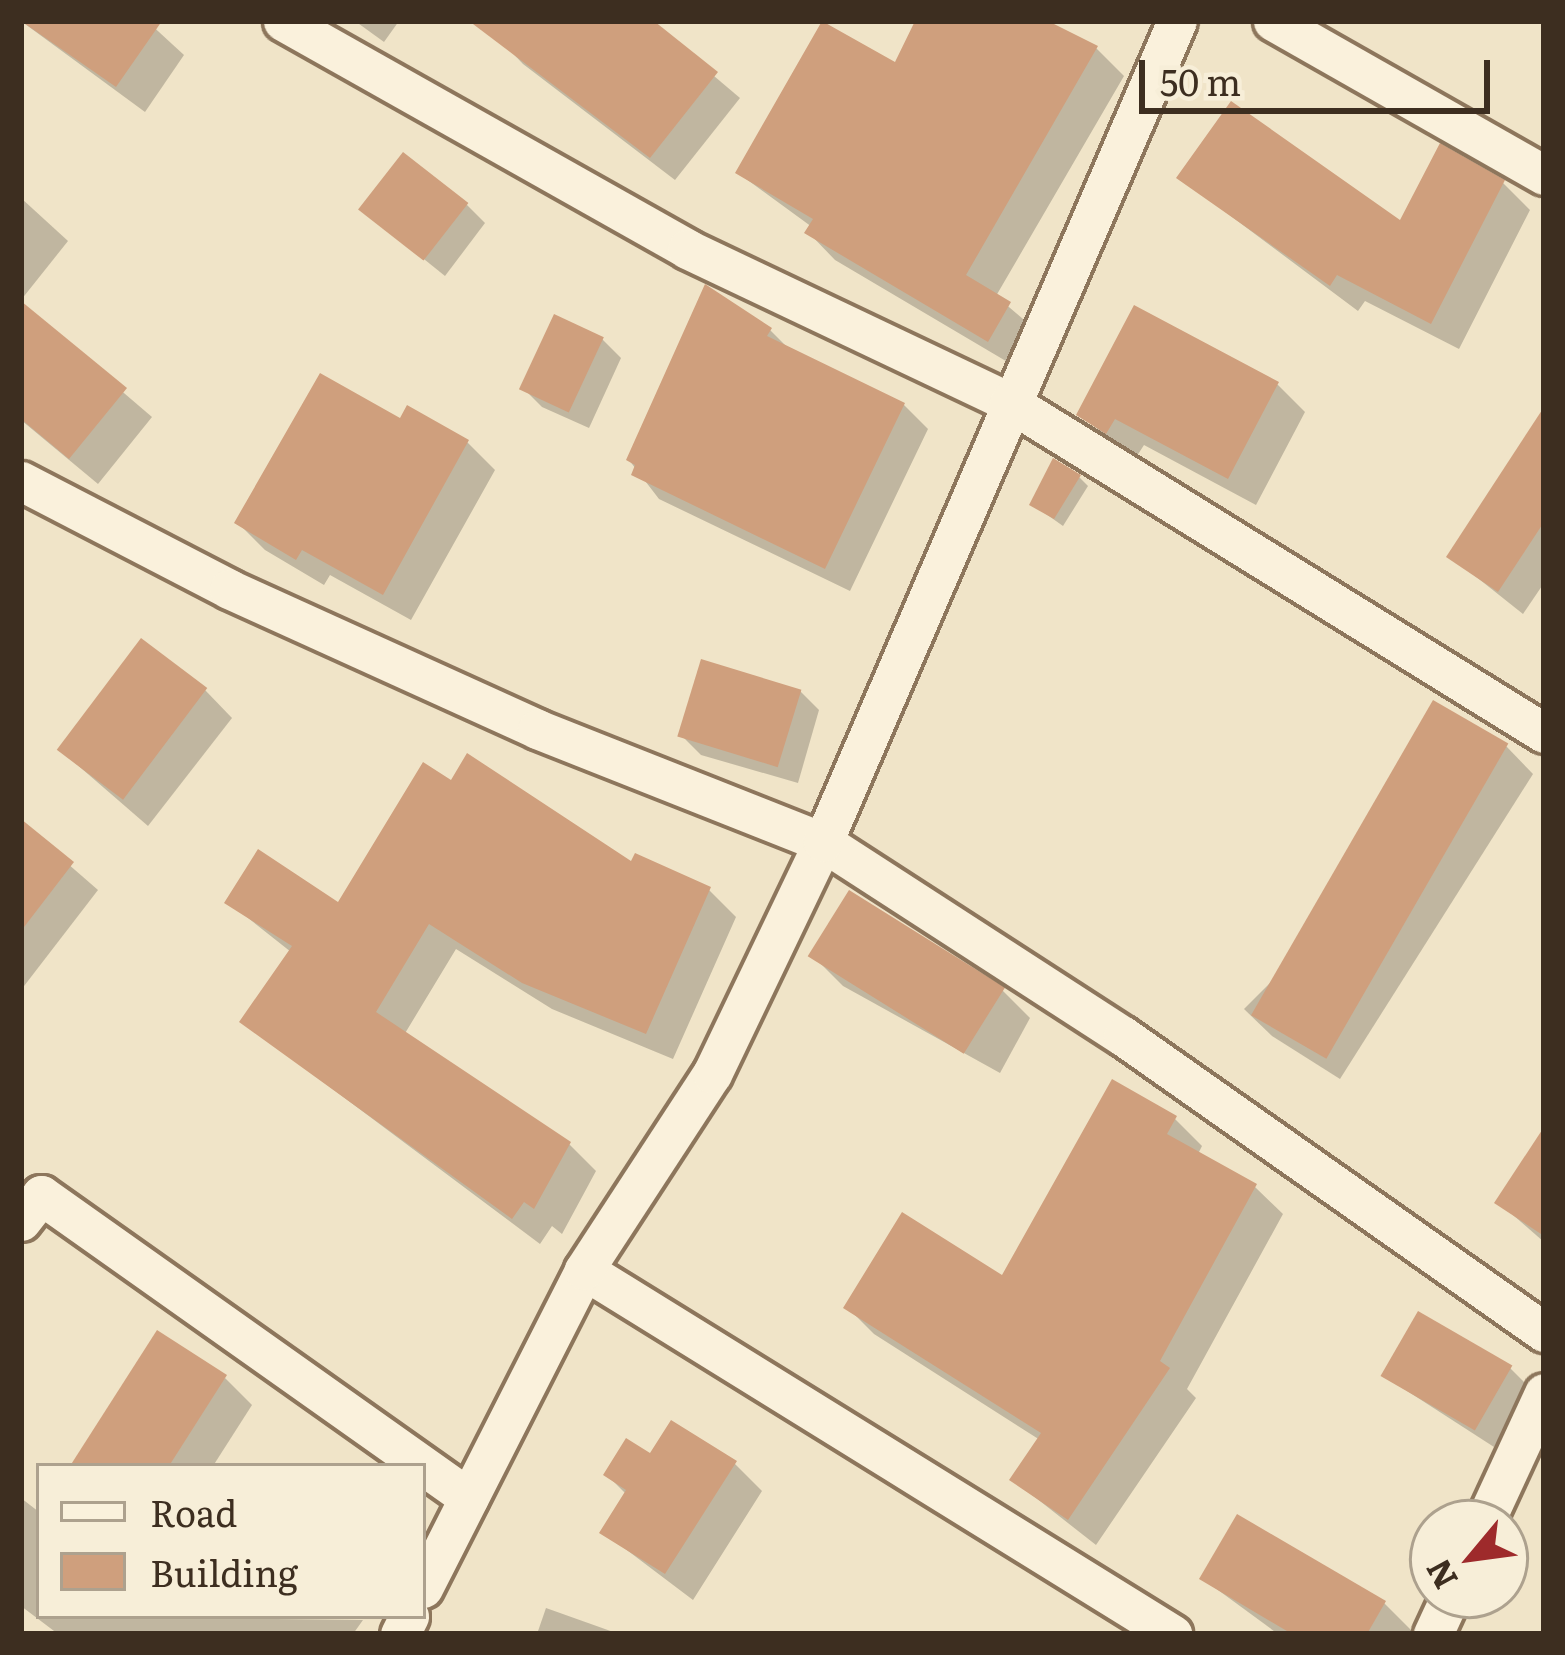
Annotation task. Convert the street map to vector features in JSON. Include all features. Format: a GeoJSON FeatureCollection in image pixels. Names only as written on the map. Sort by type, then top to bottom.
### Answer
{"type":"FeatureCollection","features":[{"type":"Feature","properties":{"kind":"street"},"geometry":{"type":"LineString","coordinates":[[283,21],[687,249],[1009,402],[1544,733]]}},
{"type":"Feature","properties":{"kind":"street"},"geometry":{"type":"LineString","coordinates":[[426,1582],[584,1270],[712,1074],[823,842],[1177,21]]}},
{"type":"Feature","properties":{"kind":"street"},"geometry":{"type":"LineString","coordinates":[[1274,21],[1544,175]]}},
{"type":"Feature","properties":{"kind":"street"},"geometry":{"type":"LineString","coordinates":[[21,482],[229,589],[537,729],[823,842],[1123,1036],[1544,1331]]}},
{"type":"Feature","properties":{"kind":"street"},"geometry":{"type":"LineString","coordinates":[[28,1197],[418,1463]]}},
{"type":"Feature","properties":{"kind":"street"},"geometry":{"type":"LineString","coordinates":[[584,1270],[1172,1634]]}},
{"type":"Feature","properties":{"kind":"street"},"geometry":{"type":"LineString","coordinates":[[1495,1499],[1544,1393]]}},
{"type":"Feature","properties":{"kind":"street"},"geometry":{"type":"LineString","coordinates":[[426,1469],[469,1498]]}},
{"type":"Feature","properties":{"kind":"building"},"geometry":{"type":"Polygon","coordinates":[[[21,21],[162,21],[116,87],[21,21]]]}},
{"type":"Feature","properties":{"kind":"building"},"geometry":{"type":"Polygon","coordinates":[[[469,21],[654,21],[718,72],[650,158],[469,21]]]}},
{"type":"Feature","properties":{"kind":"building"},"geometry":{"type":"Polygon","coordinates":[[[822,21],[895,62],[915,21],[1048,21],[1098,46],[966,275],[1011,302],[988,342],[804,233],[813,219],[735,173],[822,21]]]}},
{"type":"Feature","properties":{"kind":"building"},"geometry":{"type":"Polygon","coordinates":[[[1231,101],[1400,220],[1440,143],[1505,180],[1431,324],[1337,275],[1330,286],[1176,178],[1231,101]]]}},
{"type":"Feature","properties":{"kind":"building"},"geometry":{"type":"Polygon","coordinates":[[[403,152],[468,203],[423,261],[358,210],[403,152]]]}},
{"type":"Feature","properties":{"kind":"building"},"geometry":{"type":"Polygon","coordinates":[[[705,284],[772,328],[767,336],[905,403],[825,569],[631,475],[635,465],[626,460],[705,284]]]}},
{"type":"Feature","properties":{"kind":"building"},"geometry":{"type":"Polygon","coordinates":[[[21,301],[127,388],[69,459],[21,419],[21,301]]]}},
{"type":"Feature","properties":{"kind":"building"},"geometry":{"type":"Polygon","coordinates":[[[1134,305],[1279,382],[1228,479],[1115,419],[1106,434],[1076,415],[1134,305]]]}},
{"type":"Feature","properties":{"kind":"building"},"geometry":{"type":"Polygon","coordinates":[[[554,314],[604,337],[569,412],[519,389],[554,314]]]}},
{"type":"Feature","properties":{"kind":"building"},"geometry":{"type":"Polygon","coordinates":[[[320,373],[400,418],[407,405],[469,440],[383,595],[302,550],[296,560],[234,523],[320,373]]]}},
{"type":"Feature","properties":{"kind":"building"},"geometry":{"type":"Polygon","coordinates":[[[1544,407],[1544,522],[1498,592],[1446,557],[1544,407]]]}},
{"type":"Feature","properties":{"kind":"building"},"geometry":{"type":"Polygon","coordinates":[[[1053,458],[1081,475],[1054,519],[1029,505],[1053,458]]]}},
{"type":"Feature","properties":{"kind":"building"},"geometry":{"type":"Polygon","coordinates":[[[141,638],[207,688],[123,800],[57,750],[141,638]]]}},
{"type":"Feature","properties":{"kind":"building"},"geometry":{"type":"Polygon","coordinates":[[[701,659],[801,690],[778,767],[677,736],[701,659]]]}},
{"type":"Feature","properties":{"kind":"building"},"geometry":{"type":"Polygon","coordinates":[[[1433,700],[1508,744],[1326,1059],[1251,1015],[1433,700]]]}},
{"type":"Feature","properties":{"kind":"building"},"geometry":{"type":"Polygon","coordinates":[[[467,753],[631,861],[635,853],[711,887],[646,1034],[522,983],[429,924],[376,1012],[571,1142],[534,1209],[524,1202],[512,1219],[239,1022],[292,946],[224,903],[258,849],[338,902],[423,762],[451,780],[467,753]]]}},
{"type":"Feature","properties":{"kind":"building"},"geometry":{"type":"Polygon","coordinates":[[[21,819],[74,862],[21,931],[21,819]]]}},
{"type":"Feature","properties":{"kind":"building"},"geometry":{"type":"Polygon","coordinates":[[[849,890],[1005,988],[964,1054],[808,956],[849,890]]]}},
{"type":"Feature","properties":{"kind":"building"},"geometry":{"type":"Polygon","coordinates":[[[1112,1079],[1177,1116],[1167,1134],[1257,1184],[1160,1361],[1170,1368],[1068,1520],[1009,1480],[1041,1433],[843,1308],[902,1212],[1002,1275],[1112,1079]]]}},
{"type":"Feature","properties":{"kind":"building"},"geometry":{"type":"Polygon","coordinates":[[[1544,1127],[1544,1236],[1494,1203],[1544,1127]]]}},
{"type":"Feature","properties":{"kind":"building"},"geometry":{"type":"Polygon","coordinates":[[[1418,1311],[1512,1366],[1475,1430],[1380,1376],[1418,1311]]]}},
{"type":"Feature","properties":{"kind":"building"},"geometry":{"type":"Polygon","coordinates":[[[157,1330],[227,1375],[171,1463],[72,1463],[157,1330]]]}},
{"type":"Feature","properties":{"kind":"building"},"geometry":{"type":"Polygon","coordinates":[[[671,1420],[737,1461],[665,1574],[599,1533],[626,1490],[603,1475],[626,1438],[650,1453],[671,1420]]]}},
{"type":"Feature","properties":{"kind":"building"},"geometry":{"type":"Polygon","coordinates":[[[1237,1514],[1386,1601],[1367,1634],[1292,1634],[1199,1579],[1237,1514]]]}}]}
